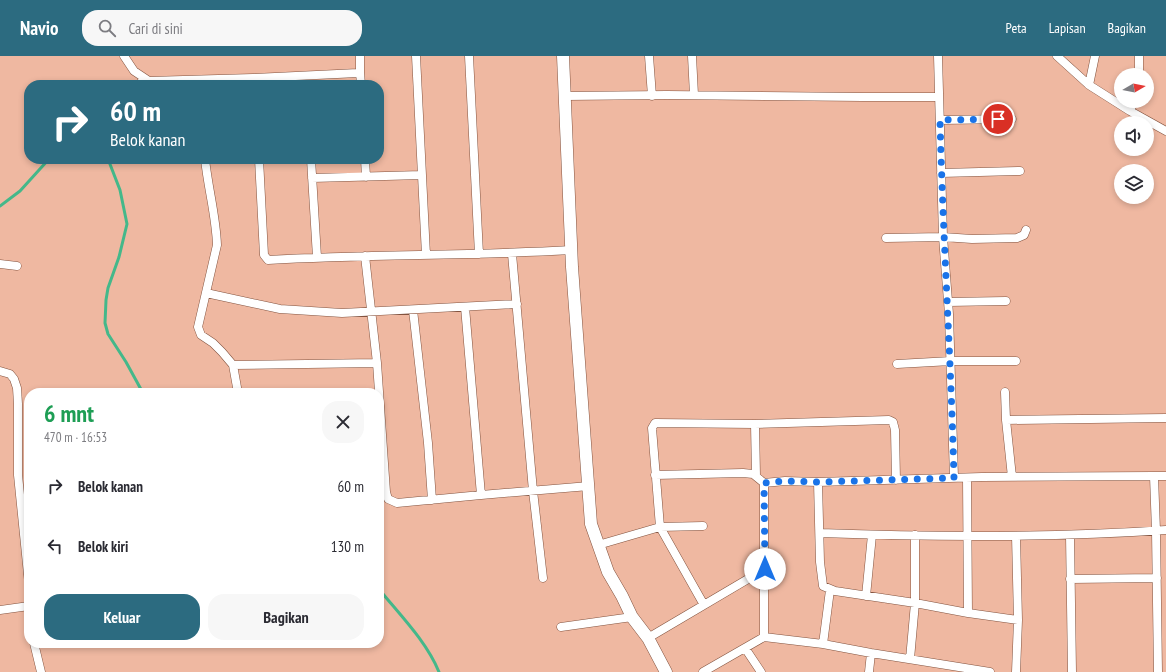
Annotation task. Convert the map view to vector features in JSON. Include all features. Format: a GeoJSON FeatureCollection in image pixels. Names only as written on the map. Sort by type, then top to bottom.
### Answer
{"type":"FeatureCollection","features":[{"type":"Feature","properties":{"kind":"main road"},"geometry":{"type":"LineString","coordinates":[[563,56],[571,250],[591,524],[608,572],[632,617],[648,638],[666,672]]}},
{"type":"Feature","properties":{"kind":"street"},"geometry":{"type":"LineString","coordinates":[[124,56],[141,80]]}},
{"type":"Feature","properties":{"kind":"street"},"geometry":{"type":"LineString","coordinates":[[360,56],[361,80]]}},
{"type":"Feature","properties":{"kind":"street"},"geometry":{"type":"LineString","coordinates":[[416,56],[426,255]]}},
{"type":"Feature","properties":{"kind":"street"},"geometry":{"type":"LineString","coordinates":[[469,56],[479,254]]}},
{"type":"Feature","properties":{"kind":"street"},"geometry":{"type":"LineString","coordinates":[[649,56],[652,96]]}},
{"type":"Feature","properties":{"kind":"street"},"geometry":{"type":"LineString","coordinates":[[692,56],[694,95]]}},
{"type":"Feature","properties":{"kind":"street"},"geometry":{"type":"LineString","coordinates":[[938,56],[943,236],[951,361],[954,478]]}},
{"type":"Feature","properties":{"kind":"street"},"geometry":{"type":"LineString","coordinates":[[1057,56],[1089,85],[1166,132]]}},
{"type":"Feature","properties":{"kind":"street"},"geometry":{"type":"LineString","coordinates":[[1089,85],[1095,56]]}},
{"type":"Feature","properties":{"kind":"street"},"geometry":{"type":"LineString","coordinates":[[1139,56],[1139,68]]}},
{"type":"Feature","properties":{"kind":"street"},"geometry":{"type":"LineString","coordinates":[[271,80],[360,72]]}},
{"type":"Feature","properties":{"kind":"street"},"geometry":{"type":"LineString","coordinates":[[565,96],[939,96]]}},
{"type":"Feature","properties":{"kind":"street"},"geometry":{"type":"LineString","coordinates":[[940,120],[1012,119]]}},
{"type":"Feature","properties":{"kind":"street"},"geometry":{"type":"LineString","coordinates":[[206,164],[217,233],[217,245],[199,323],[199,331],[201,335],[213,343],[233,365],[237,388]]}},
{"type":"Feature","properties":{"kind":"street"},"geometry":{"type":"LineString","coordinates":[[259,164],[265,257],[268,260],[317,257],[512,254],[571,250]]}},
{"type":"Feature","properties":{"kind":"street"},"geometry":{"type":"LineString","coordinates":[[311,164],[317,257]]}},
{"type":"Feature","properties":{"kind":"street"},"geometry":{"type":"LineString","coordinates":[[365,164],[366,177]]}},
{"type":"Feature","properties":{"kind":"street"},"geometry":{"type":"LineString","coordinates":[[942,172],[1020,171]]}},
{"type":"Feature","properties":{"kind":"street"},"geometry":{"type":"LineString","coordinates":[[312,178],[422,175]]}},
{"type":"Feature","properties":{"kind":"street"},"geometry":{"type":"LineString","coordinates":[[886,238],[943,236],[972,239],[1017,238],[1024,235],[1026,230]]}},
{"type":"Feature","properties":{"kind":"street"},"geometry":{"type":"LineString","coordinates":[[512,254],[533,491],[543,578]]}},
{"type":"Feature","properties":{"kind":"street"},"geometry":{"type":"LineString","coordinates":[[365,256],[378,388]]}},
{"type":"Feature","properties":{"kind":"street"},"geometry":{"type":"LineString","coordinates":[[0,264],[18,266]]}},
{"type":"Feature","properties":{"kind":"street"},"geometry":{"type":"LineString","coordinates":[[206,293],[280,309],[342,313],[516,304]]}},
{"type":"Feature","properties":{"kind":"street"},"geometry":{"type":"LineString","coordinates":[[948,302],[1006,301]]}},
{"type":"Feature","properties":{"kind":"street"},"geometry":{"type":"LineString","coordinates":[[466,307],[481,495]]}},
{"type":"Feature","properties":{"kind":"street"},"geometry":{"type":"LineString","coordinates":[[413,310],[428,443],[432,500]]}},
{"type":"Feature","properties":{"kind":"street"},"geometry":{"type":"LineString","coordinates":[[897,364],[1016,360]]}},
{"type":"Feature","properties":{"kind":"street"},"geometry":{"type":"LineString","coordinates":[[233,365],[377,363]]}},
{"type":"Feature","properties":{"kind":"street"},"geometry":{"type":"LineString","coordinates":[[0,371],[10,374],[14,379],[17,388],[18,475],[24,534]]}},
{"type":"Feature","properties":{"kind":"street"},"geometry":{"type":"LineString","coordinates":[[1005,392],[1006,420],[1012,477]]}},
{"type":"Feature","properties":{"kind":"street"},"geometry":{"type":"LineString","coordinates":[[1006,420],[1166,418]]}},
{"type":"Feature","properties":{"kind":"street"},"geometry":{"type":"LineString","coordinates":[[704,605],[660,527],[652,428],[655,423],[755,424],[881,420],[893,422],[895,430],[896,480]]}},
{"type":"Feature","properties":{"kind":"street"},"geometry":{"type":"LineString","coordinates":[[755,424],[756,476]]}},
{"type":"Feature","properties":{"kind":"street"},"geometry":{"type":"LineString","coordinates":[[384,466],[388,499],[397,503],[589,486]]}},
{"type":"Feature","properties":{"kind":"street"},"geometry":{"type":"LineString","coordinates":[[655,475],[743,473],[756,476],[764,483],[785,481],[818,482],[954,478],[1166,476]]}},
{"type":"Feature","properties":{"kind":"street"},"geometry":{"type":"LineString","coordinates":[[1154,476],[1158,672]]}},
{"type":"Feature","properties":{"kind":"street"},"geometry":{"type":"LineString","coordinates":[[968,478],[968,613]]}},
{"type":"Feature","properties":{"kind":"street"},"geometry":{"type":"LineString","coordinates":[[818,482],[821,580],[823,586],[830,590],[1018,620]]}},
{"type":"Feature","properties":{"kind":"street"},"geometry":{"type":"LineString","coordinates":[[764,483],[764,637]]}},
{"type":"Feature","properties":{"kind":"street"},"geometry":{"type":"LineString","coordinates":[[598,545],[660,527],[703,526]]}},
{"type":"Feature","properties":{"kind":"street"},"geometry":{"type":"LineString","coordinates":[[820,533],[915,536],[1016,536],[1166,530]]}},
{"type":"Feature","properties":{"kind":"street"},"geometry":{"type":"LineString","coordinates":[[866,596],[872,535]]}},
{"type":"Feature","properties":{"kind":"street"},"geometry":{"type":"LineString","coordinates":[[1070,535],[1072,672]]}},
{"type":"Feature","properties":{"kind":"street"},"geometry":{"type":"LineString","coordinates":[[910,659],[914,603],[915,536]]}},
{"type":"Feature","properties":{"kind":"street"},"geometry":{"type":"LineString","coordinates":[[1016,536],[1018,620],[1016,672]]}},
{"type":"Feature","properties":{"kind":"street"},"geometry":{"type":"LineString","coordinates":[[648,638],[765,569]]}},
{"type":"Feature","properties":{"kind":"street"},"geometry":{"type":"LineString","coordinates":[[1070,579],[1157,578]]}},
{"type":"Feature","properties":{"kind":"street"},"geometry":{"type":"LineString","coordinates":[[823,644],[830,590]]}},
{"type":"Feature","properties":{"kind":"street"},"geometry":{"type":"LineString","coordinates":[[0,610],[24,607]]}},
{"type":"Feature","properties":{"kind":"street"},"geometry":{"type":"LineString","coordinates":[[561,627],[632,617]]}},
{"type":"Feature","properties":{"kind":"street"},"geometry":{"type":"LineString","coordinates":[[703,672],[764,637],[823,644],[990,672]]}},
{"type":"Feature","properties":{"kind":"street"},"geometry":{"type":"LineString","coordinates":[[35,648],[40,672]]}},
{"type":"Feature","properties":{"kind":"street"},"geometry":{"type":"LineString","coordinates":[[745,648],[761,672]]}},
{"type":"Feature","properties":{"kind":"street"},"geometry":{"type":"LineString","coordinates":[[869,672],[871,653]]}},
{"type":"Feature","properties":{"kind":"waterway"},"geometry":{"type":"LineString","coordinates":[[0,206],[20,191],[44,164]]}},
{"type":"Feature","properties":{"kind":"waterway"},"geometry":{"type":"LineString","coordinates":[[110,164],[120,190],[127,224],[119,257],[108,288],[105,323],[108,334],[140,388]]}},
{"type":"Feature","properties":{"kind":"waterway"},"geometry":{"type":"LineString","coordinates":[[384,595],[414,631],[428,651],[439,672]]}},
{"type":"Feature","properties":{"kind":"route"},"geometry":{"type":"LineString","coordinates":[[765,569],[764,483],[785,481],[818,482],[954,478],[951,361],[943,236],[940,120],[998,119]]}}]}
